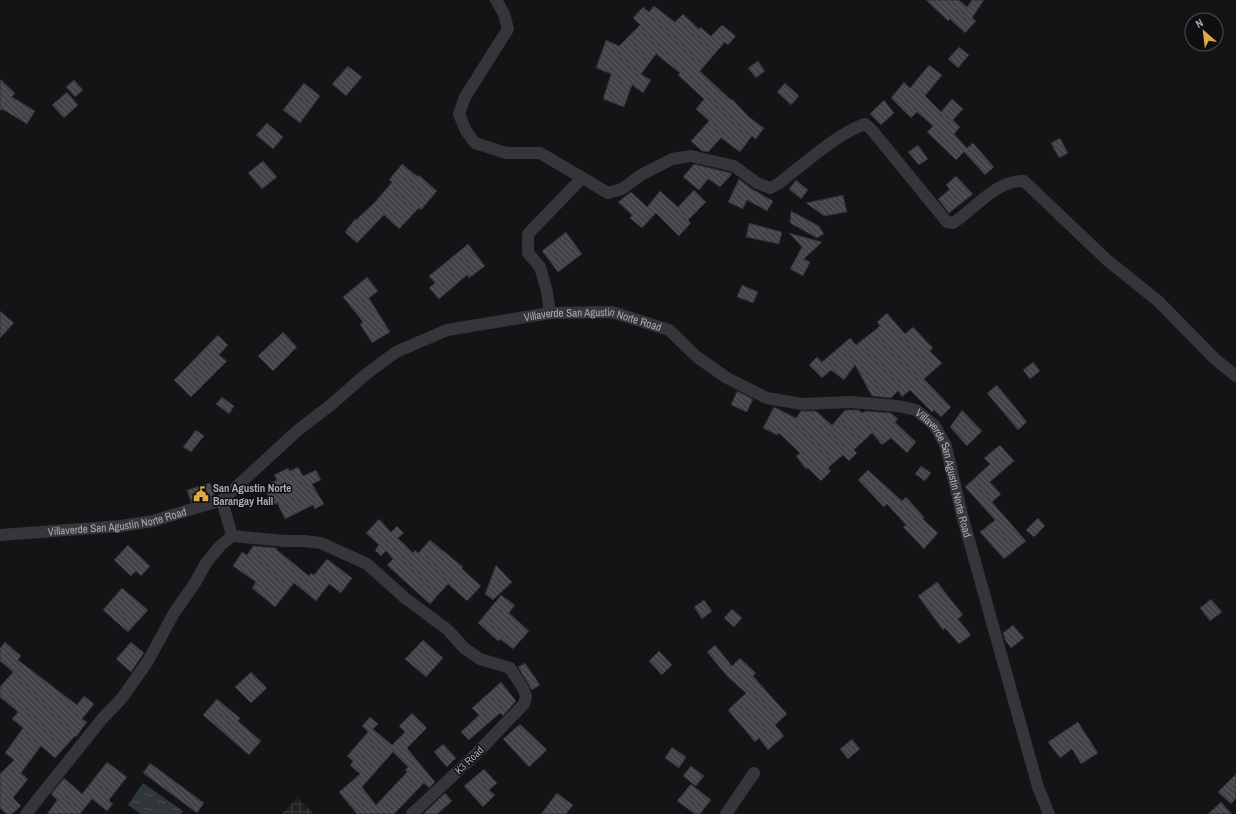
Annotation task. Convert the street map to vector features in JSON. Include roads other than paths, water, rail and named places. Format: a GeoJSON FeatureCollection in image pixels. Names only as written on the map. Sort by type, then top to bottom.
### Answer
{"type":"FeatureCollection","features":[{"type":"Feature","properties":{"kind":"street"},"geometry":{"type":"LineString","coordinates":[[496,0],[504,14],[508,29],[465,97],[459,114],[466,131],[475,142],[506,153],[540,153],[581,179],[608,193],[622,189],[641,174],[672,159],[691,156],[734,166],[770,188],[778,184],[847,132],[865,124],[872,129],[947,222],[953,223],[999,188],[1013,181],[1024,181],[1107,260],[1158,301],[1215,359],[1236,376]]}},
{"type":"Feature","properties":{"kind":"street"},"geometry":{"type":"LineString","coordinates":[[550,313],[547,292],[540,267],[528,253],[528,234],[581,179]]}},
{"type":"Feature","properties":{"kind":"street","name":"Villaverde San Agustin Norte Road"},"geometry":{"type":"LineString","coordinates":[[0,534],[121,526],[153,521],[222,500],[297,431],[332,404],[365,375],[396,352],[447,330],[550,313],[612,312],[669,330],[697,357],[727,378],[767,398],[802,404],[851,402],[898,406],[916,410],[935,426],[946,446],[962,515],[1038,787],[1050,814]]}},
{"type":"Feature","properties":{"kind":"street"},"geometry":{"type":"LineString","coordinates":[[26,814],[102,719],[122,698],[148,661],[174,613],[195,584],[206,563],[220,546],[232,536],[222,500]]}},
{"type":"Feature","properties":{"kind":"street","name":"K3 Road"},"geometry":{"type":"LineString","coordinates":[[232,536],[285,542],[304,540],[321,543],[367,564],[405,598],[448,630],[464,648],[480,659],[510,668],[524,690],[526,697],[524,704],[475,755],[412,814]]}},
{"type":"Feature","properties":{"kind":"street"},"geometry":{"type":"LineString","coordinates":[[726,814],[754,773]]}},
{"type":"Feature","properties":{"kind":"water"},"geometry":{"type":"Polygon","coordinates":[[[143,783],[183,811],[181,814],[141,814],[128,805],[143,783]]]}},
{"type":"Feature","properties":{"kind":"place","name":"San Agustin Norte Barangay Hall"},"geometry":{"type":"Point","coordinates":[201,494]}}]}
